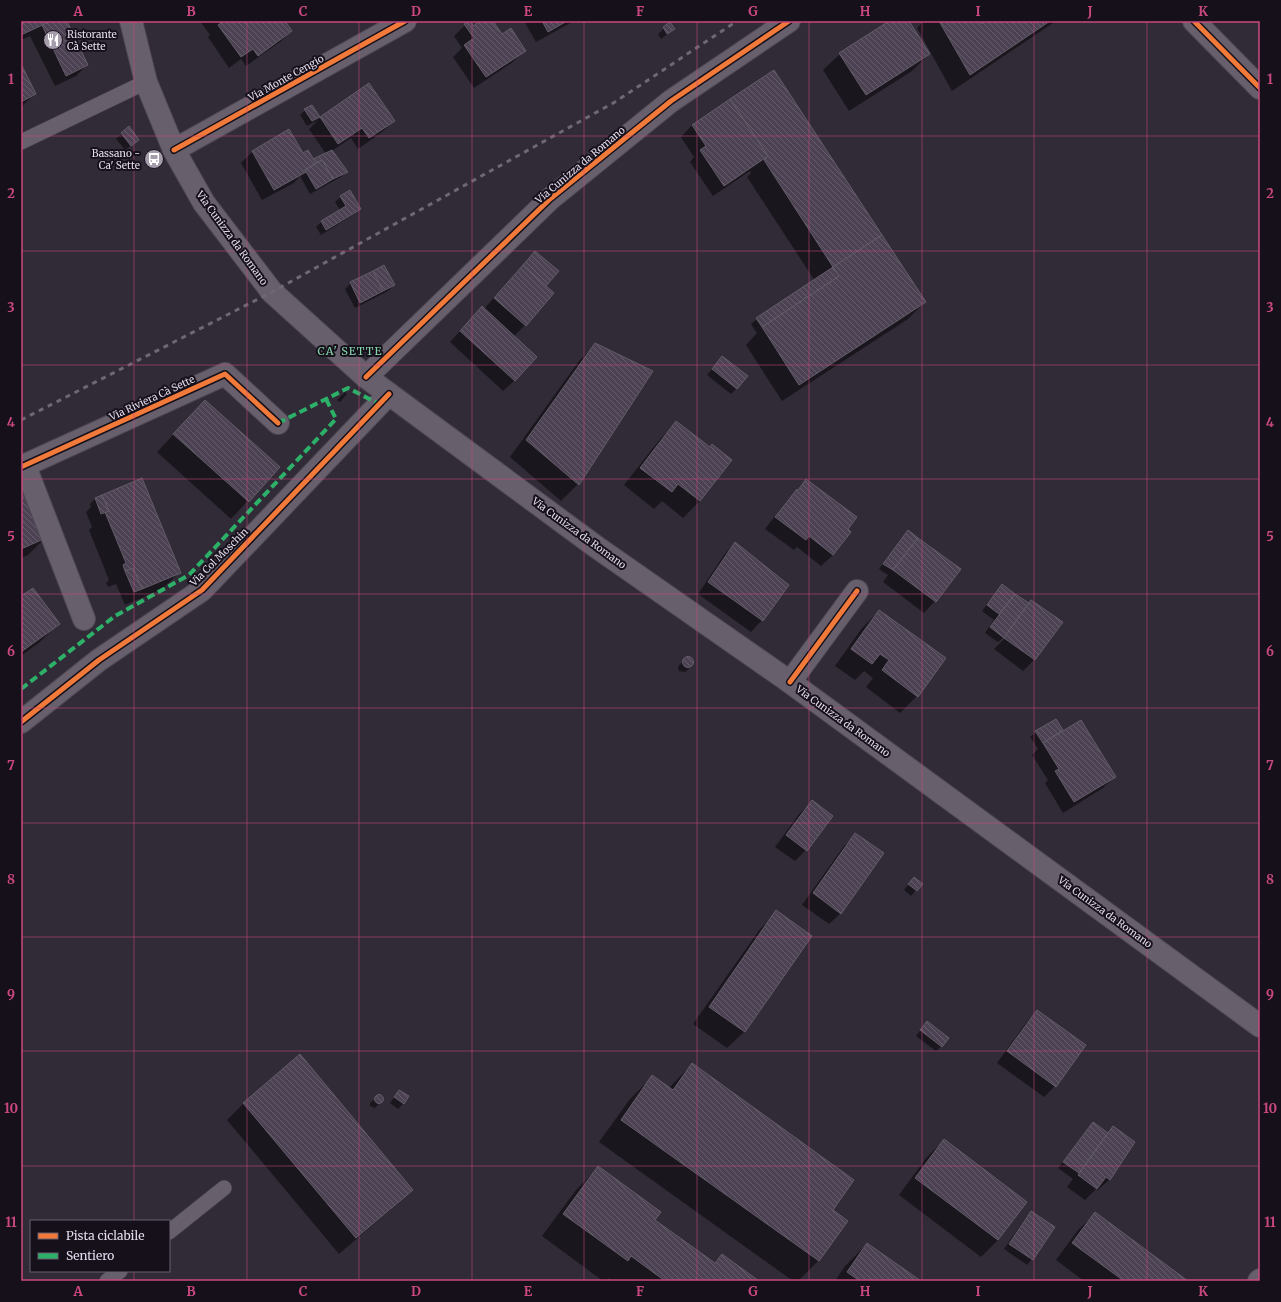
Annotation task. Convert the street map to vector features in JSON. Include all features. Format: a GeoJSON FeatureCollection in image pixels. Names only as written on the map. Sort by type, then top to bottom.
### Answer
{"type":"FeatureCollection","features":[{"type":"Feature","properties":{"kind":"street","name":"Via Cunizza da Romano"},"geometry":{"type":"LineString","coordinates":[[131,21],[146,82],[174,150],[204,203],[272,292],[366,377],[595,546],[790,682],[1260,1026]]}},
{"type":"Feature","properties":{"kind":"street","name":"Via Monte Cengio"},"geometry":{"type":"LineString","coordinates":[[174,150],[405,21]]}},
{"type":"Feature","properties":{"kind":"street","name":"Via Cunizza da Romano"},"geometry":{"type":"LineString","coordinates":[[366,377],[550,200],[671,101],[789,21]]}},
{"type":"Feature","properties":{"kind":"street"},"geometry":{"type":"LineString","coordinates":[[1194,21],[1260,88]]}},
{"type":"Feature","properties":{"kind":"street","name":"Via Riviera Cà Sette"},"geometry":{"type":"LineString","coordinates":[[84,619],[23,467],[225,374],[278,423]]}},
{"type":"Feature","properties":{"kind":"street","name":"Via Col Moschin"},"geometry":{"type":"LineString","coordinates":[[21,722],[99,660],[202,590],[389,394]]}},
{"type":"Feature","properties":{"kind":"street"},"geometry":{"type":"LineString","coordinates":[[790,682],[857,591]]}},
{"type":"Feature","properties":{"kind":"lane"},"geometry":{"type":"LineString","coordinates":[[21,142],[146,82]]}},
{"type":"Feature","properties":{"kind":"lane"},"geometry":{"type":"LineString","coordinates":[[170,1231],[224,1188]]}},
{"type":"Feature","properties":{"kind":"lane"},"geometry":{"type":"LineString","coordinates":[[107,1281],[119,1272]]}},
{"type":"Feature","properties":{"kind":"building"},"geometry":{"type":"Polygon","coordinates":[[[21,21],[51,21],[21,35],[21,21]]]}},
{"type":"Feature","properties":{"kind":"building"},"geometry":{"type":"Polygon","coordinates":[[[51,21],[67,21],[88,65],[66,76],[42,25],[51,21]]]}},
{"type":"Feature","properties":{"kind":"building"},"geometry":{"type":"Polygon","coordinates":[[[219,21],[285,21],[292,31],[258,56],[253,49],[241,57],[218,25],[221,23],[219,21]]]}},
{"type":"Feature","properties":{"kind":"building"},"geometry":{"type":"Polygon","coordinates":[[[471,21],[473,26],[480,21],[493,21],[502,34],[511,28],[526,51],[486,77],[464,45],[474,38],[464,24],[471,21]]]}},
{"type":"Feature","properties":{"kind":"building"},"geometry":{"type":"Polygon","coordinates":[[[542,21],[567,21],[548,32],[542,21]]]}},
{"type":"Feature","properties":{"kind":"building"},"geometry":{"type":"Polygon","coordinates":[[[889,21],[909,21],[930,54],[866,95],[839,53],[889,21]]]}},
{"type":"Feature","properties":{"kind":"building"},"geometry":{"type":"Polygon","coordinates":[[[939,21],[980,21],[981,24],[984,21],[1050,21],[970,75],[939,21]]]}},
{"type":"Feature","properties":{"kind":"building"},"geometry":{"type":"Polygon","coordinates":[[[670,22],[675,29],[667,34],[663,27],[670,22]]]}},
{"type":"Feature","properties":{"kind":"building"},"geometry":{"type":"Polygon","coordinates":[[[21,64],[36,94],[21,102],[21,64]]]}},
{"type":"Feature","properties":{"kind":"building"},"geometry":{"type":"Polygon","coordinates":[[[774,70],[882,235],[833,267],[764,160],[768,156],[730,99],[774,70]]]}},
{"type":"Feature","properties":{"kind":"building"},"geometry":{"type":"Polygon","coordinates":[[[369,83],[395,121],[369,138],[362,128],[338,144],[320,117],[369,83]]]}},
{"type":"Feature","properties":{"kind":"building"},"geometry":{"type":"Polygon","coordinates":[[[730,99],[768,156],[724,186],[700,150],[706,146],[692,125],[730,99]]]}},
{"type":"Feature","properties":{"kind":"building"},"geometry":{"type":"Polygon","coordinates":[[[312,105],[320,117],[312,121],[304,109],[312,105]]]}},
{"type":"Feature","properties":{"kind":"building"},"geometry":{"type":"Polygon","coordinates":[[[129,126],[139,140],[131,146],[121,133],[129,126]]]}},
{"type":"Feature","properties":{"kind":"building"},"geometry":{"type":"Polygon","coordinates":[[[289,129],[303,153],[308,150],[316,163],[305,170],[306,172],[274,190],[252,151],[289,129]]]}},
{"type":"Feature","properties":{"kind":"building"},"geometry":{"type":"Polygon","coordinates":[[[332,150],[348,172],[333,179],[322,160],[316,163],[313,159],[332,150]]]}},
{"type":"Feature","properties":{"kind":"building"},"geometry":{"type":"Polygon","coordinates":[[[322,160],[333,179],[316,189],[305,170],[322,160]]]}},
{"type":"Feature","properties":{"kind":"building"},"geometry":{"type":"Polygon","coordinates":[[[350,190],[361,209],[326,230],[321,221],[346,206],[340,196],[350,190]]]}},
{"type":"Feature","properties":{"kind":"building"},"geometry":{"type":"Polygon","coordinates":[[[882,235],[926,302],[799,385],[762,327],[839,276],[833,267],[882,235]]]}},
{"type":"Feature","properties":{"kind":"building"},"geometry":{"type":"Polygon","coordinates":[[[535,251],[559,271],[546,286],[523,265],[535,251]]]}},
{"type":"Feature","properties":{"kind":"building"},"geometry":{"type":"Polygon","coordinates":[[[384,265],[395,285],[383,291],[373,271],[384,265]]]}},
{"type":"Feature","properties":{"kind":"building"},"geometry":{"type":"Polygon","coordinates":[[[523,265],[554,293],[526,326],[494,298],[523,265]]]}},
{"type":"Feature","properties":{"kind":"building"},"geometry":{"type":"Polygon","coordinates":[[[833,267],[839,276],[762,327],[756,318],[833,267]]]}},
{"type":"Feature","properties":{"kind":"building"},"geometry":{"type":"Polygon","coordinates":[[[373,271],[383,291],[360,303],[350,282],[373,271]]]}},
{"type":"Feature","properties":{"kind":"building"},"geometry":{"type":"Polygon","coordinates":[[[482,306],[537,357],[515,381],[460,331],[482,306]]]}},
{"type":"Feature","properties":{"kind":"building"},"geometry":{"type":"Polygon","coordinates":[[[595,343],[653,371],[579,485],[526,440],[595,343]]]}},
{"type":"Feature","properties":{"kind":"building"},"geometry":{"type":"Polygon","coordinates":[[[722,356],[748,376],[737,389],[712,369],[722,356]]]}},
{"type":"Feature","properties":{"kind":"building"},"geometry":{"type":"Polygon","coordinates":[[[205,400],[280,467],[249,502],[173,434],[205,400]]]}},
{"type":"Feature","properties":{"kind":"building"},"geometry":{"type":"Polygon","coordinates":[[[676,421],[710,447],[712,444],[732,460],[700,501],[678,484],[672,492],[640,468],[676,421]]]}},
{"type":"Feature","properties":{"kind":"building"},"geometry":{"type":"Polygon","coordinates":[[[142,478],[181,573],[142,589],[133,568],[125,571],[123,565],[126,563],[105,512],[109,511],[102,495],[142,478]]]}},
{"type":"Feature","properties":{"kind":"building"},"geometry":{"type":"Polygon","coordinates":[[[806,479],[857,517],[848,529],[851,532],[833,555],[809,536],[806,540],[775,517],[806,479]]]}},
{"type":"Feature","properties":{"kind":"building"},"geometry":{"type":"Polygon","coordinates":[[[27,492],[46,538],[21,549],[21,494],[27,492]]]}},
{"type":"Feature","properties":{"kind":"building"},"geometry":{"type":"Polygon","coordinates":[[[102,495],[109,511],[101,514],[95,498],[102,495]]]}},
{"type":"Feature","properties":{"kind":"building"},"geometry":{"type":"Polygon","coordinates":[[[908,530],[918,538],[893,570],[883,564],[908,530]]]}},
{"type":"Feature","properties":{"kind":"building"},"geometry":{"type":"Polygon","coordinates":[[[918,538],[961,569],[936,602],[893,570],[918,538]]]}},
{"type":"Feature","properties":{"kind":"building"},"geometry":{"type":"Polygon","coordinates":[[[735,542],[789,585],[763,621],[708,582],[735,542]]]}},
{"type":"Feature","properties":{"kind":"building"},"geometry":{"type":"Polygon","coordinates":[[[133,568],[142,589],[134,592],[125,571],[133,568]]]}},
{"type":"Feature","properties":{"kind":"building"},"geometry":{"type":"Polygon","coordinates":[[[1002,584],[1015,594],[999,614],[987,605],[1002,584]]]}},
{"type":"Feature","properties":{"kind":"building"},"geometry":{"type":"Polygon","coordinates":[[[33,588],[60,624],[21,652],[21,596],[33,588]]]}},
{"type":"Feature","properties":{"kind":"building"},"geometry":{"type":"Polygon","coordinates":[[[1015,594],[1029,603],[1004,638],[990,627],[1015,594]]]}},
{"type":"Feature","properties":{"kind":"building"},"geometry":{"type":"Polygon","coordinates":[[[1031,600],[1063,622],[1035,660],[1004,638],[1031,600]]]}},
{"type":"Feature","properties":{"kind":"building"},"geometry":{"type":"Polygon","coordinates":[[[879,610],[946,658],[918,697],[882,670],[889,660],[880,654],[872,664],[851,649],[879,610]]]}},
{"type":"Feature","properties":{"kind":"building"},"geometry":{"type":"Polygon","coordinates":[[[686,657],[690,657],[692,658],[692,666],[686,667],[683,664],[683,660],[686,657]]]}},
{"type":"Feature","properties":{"kind":"building"},"geometry":{"type":"Polygon","coordinates":[[[1056,719],[1063,730],[1043,743],[1035,731],[1056,719]]]}},
{"type":"Feature","properties":{"kind":"building"},"geometry":{"type":"Polygon","coordinates":[[[1081,720],[1116,777],[1074,802],[1055,771],[1059,769],[1043,743],[1081,720]]]}},
{"type":"Feature","properties":{"kind":"building"},"geometry":{"type":"Polygon","coordinates":[[[812,800],[833,816],[807,851],[786,835],[812,800]]]}},
{"type":"Feature","properties":{"kind":"building"},"geometry":{"type":"Polygon","coordinates":[[[855,833],[884,853],[841,914],[813,893],[855,833]]]}},
{"type":"Feature","properties":{"kind":"building"},"geometry":{"type":"Polygon","coordinates":[[[914,877],[923,884],[917,891],[908,884],[914,877]]]}},
{"type":"Feature","properties":{"kind":"building"},"geometry":{"type":"Polygon","coordinates":[[[776,910],[812,936],[745,1032],[709,1007],[776,910]]]}},
{"type":"Feature","properties":{"kind":"building"},"geometry":{"type":"Polygon","coordinates":[[[1037,1010],[1086,1045],[1056,1087],[1007,1051],[1037,1010]]]}},
{"type":"Feature","properties":{"kind":"building"},"geometry":{"type":"Polygon","coordinates":[[[927,1021],[949,1038],[942,1047],[920,1030],[927,1021]]]}},
{"type":"Feature","properties":{"kind":"building"},"geometry":{"type":"Polygon","coordinates":[[[300,1054],[413,1190],[356,1238],[243,1103],[300,1054]]]}},
{"type":"Feature","properties":{"kind":"building"},"geometry":{"type":"Polygon","coordinates":[[[692,1063],[854,1180],[833,1210],[848,1221],[819,1261],[621,1120],[652,1075],[673,1090],[692,1063]]]}},
{"type":"Feature","properties":{"kind":"building"},"geometry":{"type":"Polygon","coordinates":[[[399,1090],[409,1096],[404,1104],[394,1097],[399,1090]]]}},
{"type":"Feature","properties":{"kind":"building"},"geometry":{"type":"Polygon","coordinates":[[[377,1095],[381,1095],[383,1099],[381,1103],[377,1103],[375,1101],[375,1097],[377,1095]]]}},
{"type":"Feature","properties":{"kind":"building"},"geometry":{"type":"Polygon","coordinates":[[[1093,1122],[1108,1133],[1079,1173],[1063,1162],[1093,1122]]]}},
{"type":"Feature","properties":{"kind":"building"},"geometry":{"type":"Polygon","coordinates":[[[1113,1126],[1135,1142],[1110,1180],[1106,1177],[1097,1189],[1078,1175],[1113,1126]]]}},
{"type":"Feature","properties":{"kind":"building"},"geometry":{"type":"Polygon","coordinates":[[[944,1139],[1027,1202],[998,1240],[915,1178],[944,1139]]]}},
{"type":"Feature","properties":{"kind":"building"},"geometry":{"type":"Polygon","coordinates":[[[598,1166],[661,1212],[655,1220],[715,1263],[722,1254],[759,1281],[665,1281],[631,1256],[628,1261],[563,1214],[598,1166]]]}},
{"type":"Feature","properties":{"kind":"building"},"geometry":{"type":"Polygon","coordinates":[[[1031,1211],[1055,1227],[1033,1260],[1009,1244],[1031,1211]]]}},
{"type":"Feature","properties":{"kind":"building"},"geometry":{"type":"Polygon","coordinates":[[[1095,1212],[1188,1281],[1124,1281],[1072,1243],[1095,1212]]]}},
{"type":"Feature","properties":{"kind":"building"},"geometry":{"type":"Polygon","coordinates":[[[867,1243],[921,1281],[860,1281],[847,1272],[867,1243]]]}},
{"type":"Feature","properties":{"kind":"railway"},"geometry":{"type":"LineString","coordinates":[[21,420],[272,292],[615,102],[737,21]]}},
{"type":"Feature","properties":{"kind":"marked path"},"geometry":{"type":"LineString","coordinates":[[278,423],[348,388],[379,404]]}},
{"type":"Feature","properties":{"kind":"marked path"},"geometry":{"type":"LineString","coordinates":[[21,689],[115,616],[189,575],[336,419],[326,399]]}},
{"type":"Feature","properties":{"kind":"cycle path"},"geometry":{"type":"LineString","coordinates":[[174,150],[405,21]]}},
{"type":"Feature","properties":{"kind":"cycle path"},"geometry":{"type":"LineString","coordinates":[[366,377],[550,199],[671,101],[789,21]]}},
{"type":"Feature","properties":{"kind":"cycle path"},"geometry":{"type":"LineString","coordinates":[[1194,21],[1260,88]]}},
{"type":"Feature","properties":{"kind":"cycle path"},"geometry":{"type":"LineString","coordinates":[[21,467],[225,374],[278,423]]}},
{"type":"Feature","properties":{"kind":"cycle path"},"geometry":{"type":"LineString","coordinates":[[21,722],[99,660],[202,590],[389,394]]}},
{"type":"Feature","properties":{"kind":"cycle path"},"geometry":{"type":"LineString","coordinates":[[790,682],[857,591]]}},
{"type":"Feature","properties":{"kind":"place","name":"Ristorante Cà Sette"},"geometry":{"type":"Point","coordinates":[53,40]}},
{"type":"Feature","properties":{"kind":"place","name":"Bassano - Ca' Sette"},"geometry":{"type":"Point","coordinates":[154,159]}},
{"type":"Feature","properties":{"kind":"district","name":"CA' SETTE"},"geometry":{"type":"Point","coordinates":[350,351]}}]}
